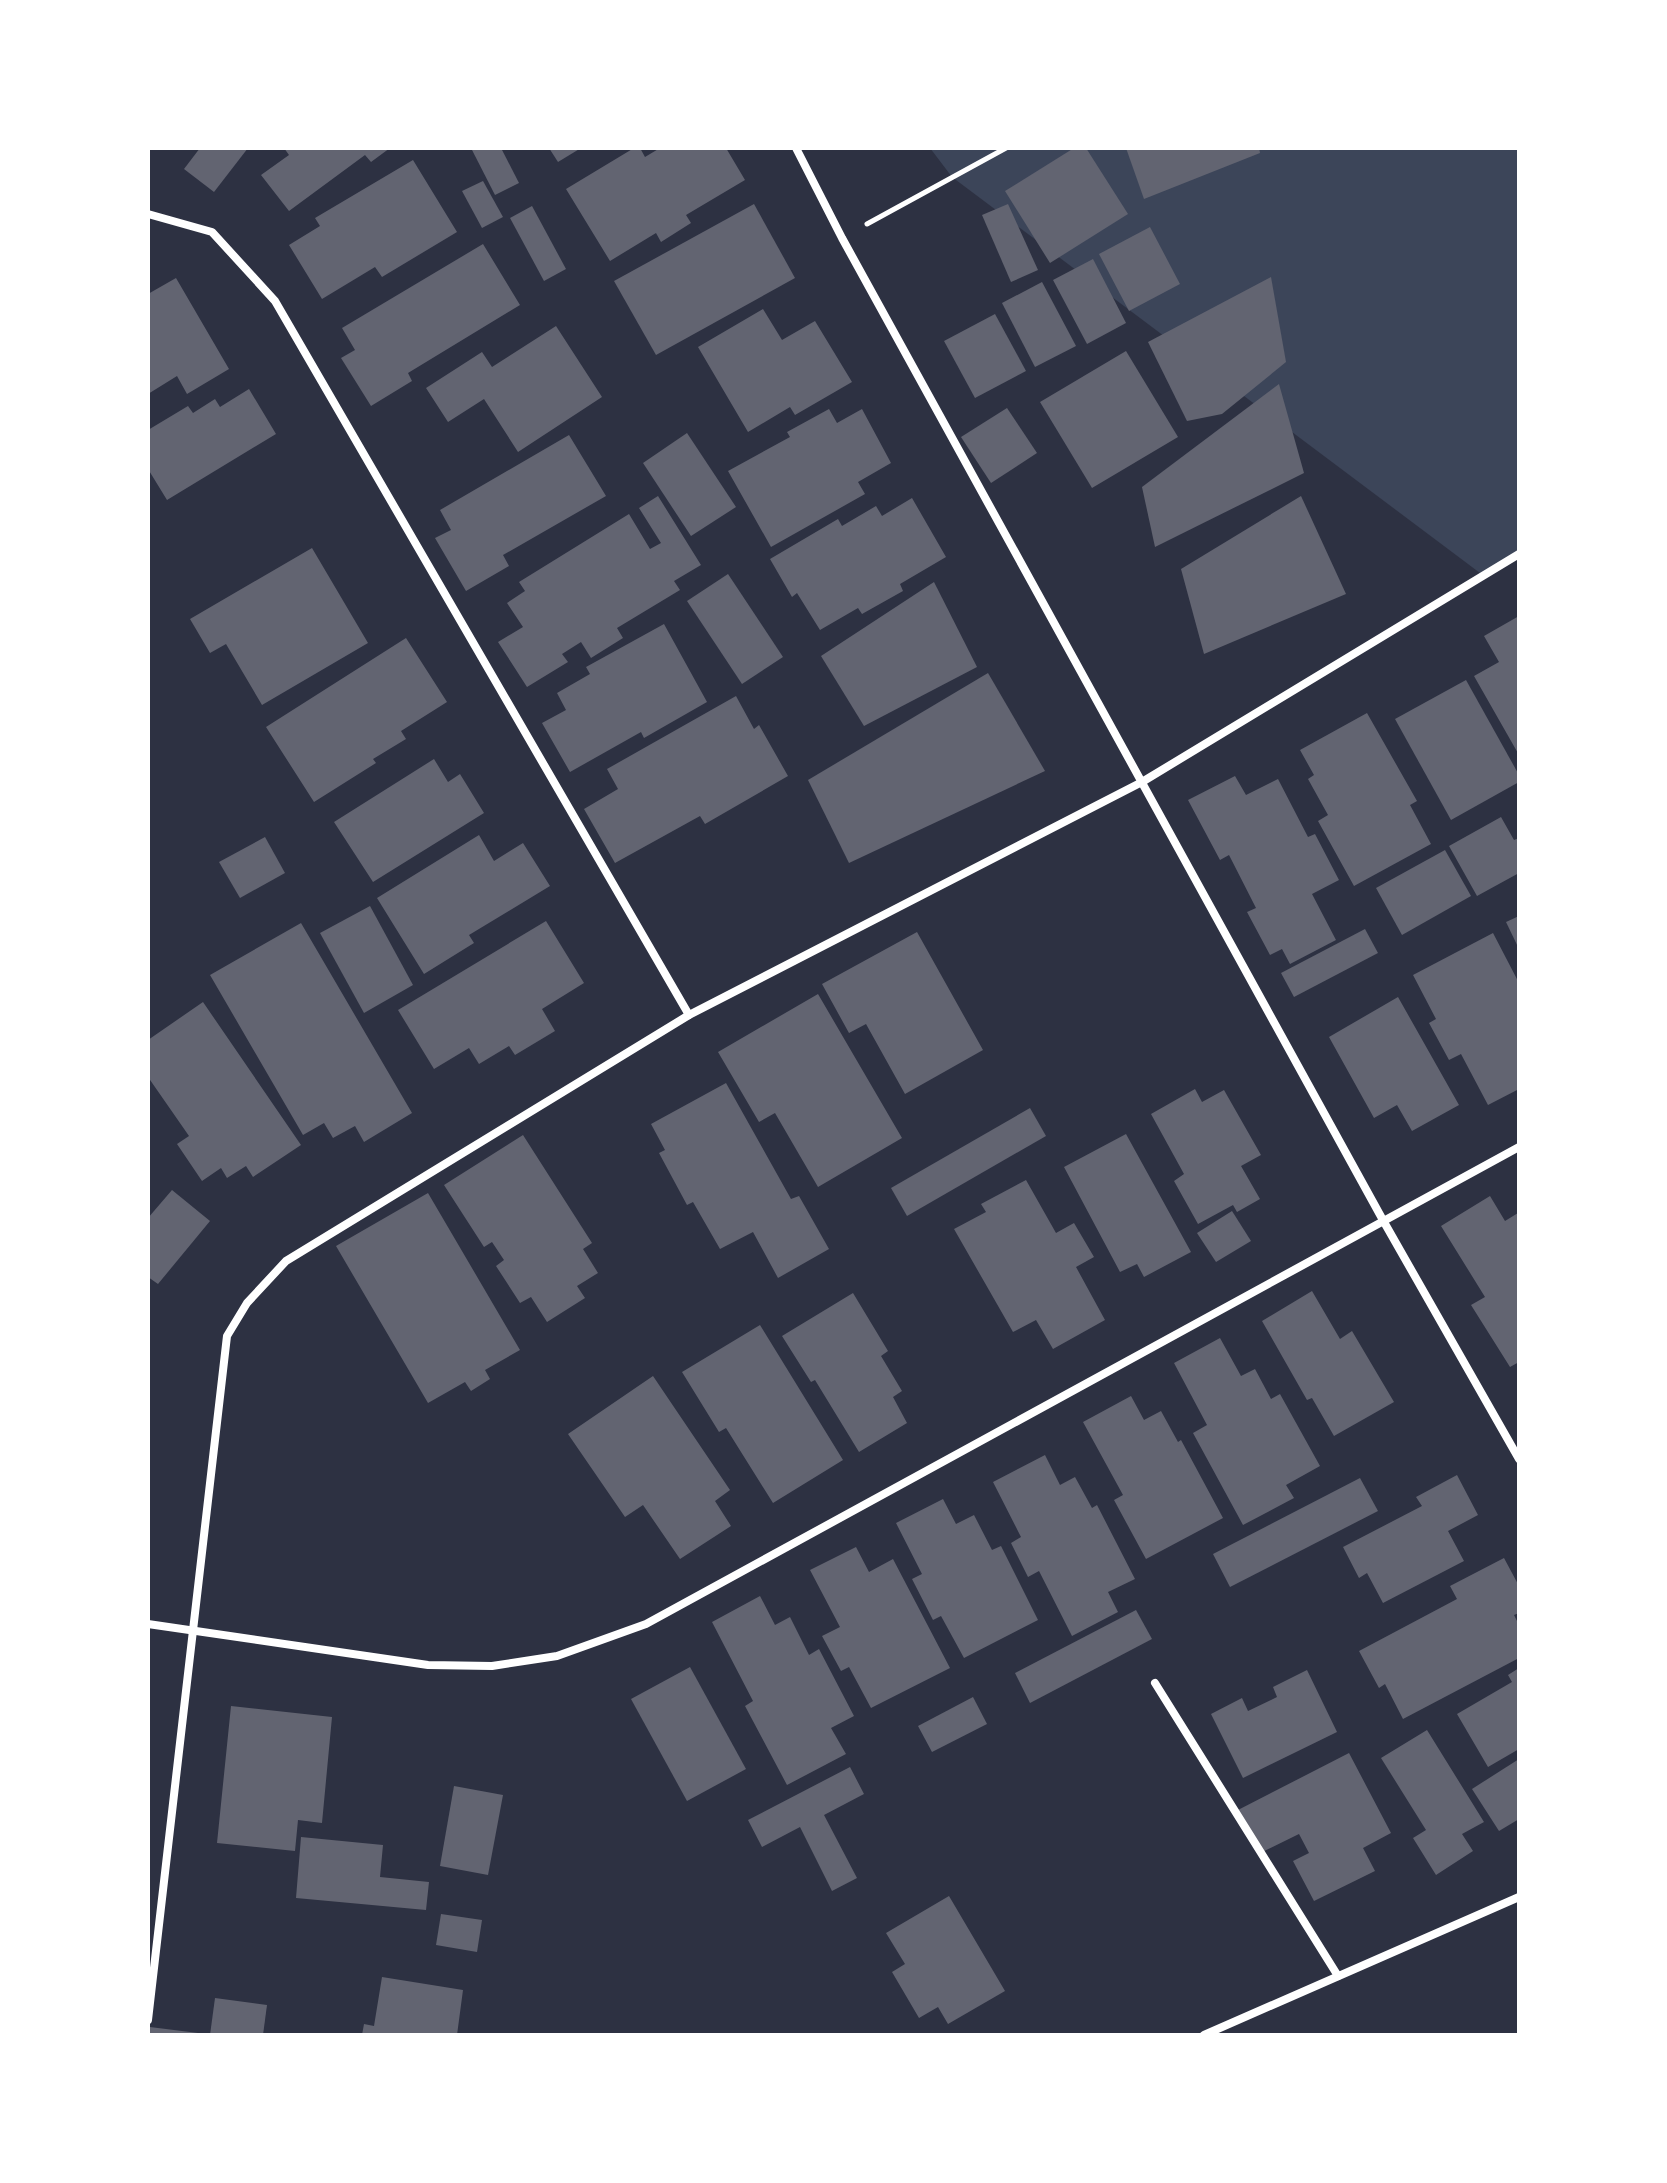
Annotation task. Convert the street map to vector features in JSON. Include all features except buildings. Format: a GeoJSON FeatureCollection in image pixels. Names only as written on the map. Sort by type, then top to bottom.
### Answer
{"type":"FeatureCollection","features":[{"type":"Feature","properties":{"kind":"street"},"geometry":{"type":"LineString","coordinates":[[796,148],[842,238],[1384,1222],[1519,1459]]}},
{"type":"Feature","properties":{"kind":"street"},"geometry":{"type":"LineString","coordinates":[[148,214],[212,232],[275,301],[689,1015]]}},
{"type":"Feature","properties":{"kind":"street"},"geometry":{"type":"LineString","coordinates":[[148,2020],[227,1336],[247,1303],[286,1261],[689,1015],[1142,782],[1519,554]]}},
{"type":"Feature","properties":{"kind":"street"},"geometry":{"type":"LineString","coordinates":[[148,1624],[428,1665],[492,1666],[557,1656],[646,1624],[1519,1147]]}},
{"type":"Feature","properties":{"kind":"street"},"geometry":{"type":"LineString","coordinates":[[1155,1683],[1338,1976]]}},
{"type":"Feature","properties":{"kind":"street"},"geometry":{"type":"LineString","coordinates":[[1204,2035],[1519,1897]]}},
{"type":"Feature","properties":{"kind":"path"},"geometry":{"type":"LineString","coordinates":[[842,238],[1006,148]]}},
{"type":"Feature","properties":{"kind":"shaded area"},"geometry":{"type":"Polygon","coordinates":[[[930,148],[1519,148],[1519,556],[1484,576],[952,177],[930,148]]]}}]}
